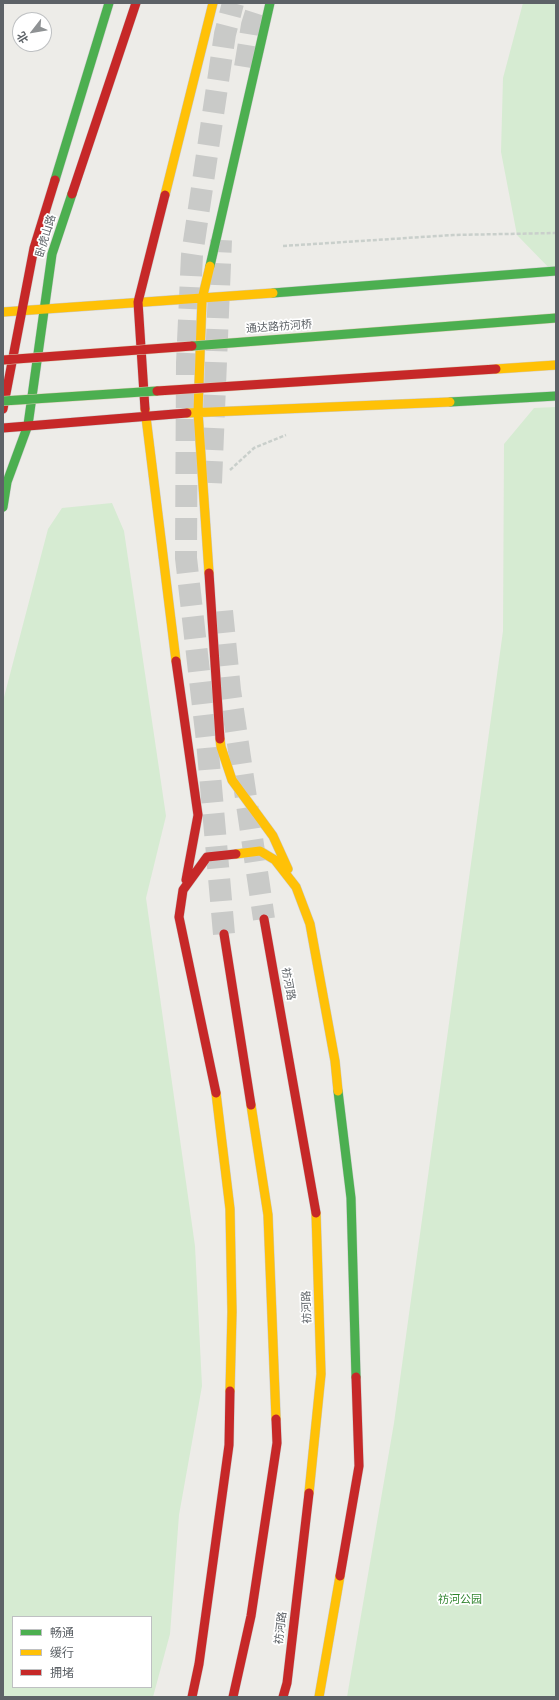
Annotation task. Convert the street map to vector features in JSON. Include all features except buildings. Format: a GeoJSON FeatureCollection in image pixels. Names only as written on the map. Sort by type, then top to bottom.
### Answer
{"type":"FeatureCollection","features":[{"type":"Feature","properties":{"kind":"main road","name":"卧虎山路"},"geometry":{"type":"LineString","coordinates":[[3,409],[34,248],[109,3]]}},
{"type":"Feature","properties":{"kind":"main road","name":"卧虎山路"},"geometry":{"type":"LineString","coordinates":[[3,507],[7,482],[28,425],[43,309],[52,254],[136,3]]}},
{"type":"Feature","properties":{"kind":"main road"},"geometry":{"type":"LineString","coordinates":[[192,1697],[199,1664],[229,1445],[232,1312],[229,1201],[217,1098],[179,917],[198,815],[191,761],[182,711],[145,417],[138,302],[213,3]]}},
{"type":"Feature","properties":{"kind":"main road"},"geometry":{"type":"LineString","coordinates":[[270,3],[202,299],[198,412],[221,747],[232,780],[273,836],[296,887],[310,924],[335,1061],[351,1198],[359,1466],[319,1697]]}},
{"type":"Feature","properties":{"kind":"main road"},"geometry":{"type":"LineString","coordinates":[[3,312],[202,299],[465,276],[556,271]]}},
{"type":"Feature","properties":{"kind":"main road","name":"通达路祊河桥"},"geometry":{"type":"LineString","coordinates":[[3,360],[556,318]]}},
{"type":"Feature","properties":{"kind":"main road"},"geometry":{"type":"LineString","coordinates":[[3,401],[556,365]]}},
{"type":"Feature","properties":{"kind":"main road"},"geometry":{"type":"LineString","coordinates":[[3,428],[198,412],[474,401],[556,396]]}},
{"type":"Feature","properties":{"kind":"main road","name":"卧虎山路"},"geometry":{"type":"LineString","coordinates":[[4,461],[7,482]]}},
{"type":"Feature","properties":{"kind":"main road"},"geometry":{"type":"LineString","coordinates":[[183,890],[207,857],[260,851],[275,860],[296,887]]}},
{"type":"Feature","properties":{"kind":"main road","name":"祊河路"},"geometry":{"type":"LineString","coordinates":[[264,919],[316,1210],[320,1374],[308,1505],[287,1683],[283,1697]]}},
{"type":"Feature","properties":{"kind":"main road"},"geometry":{"type":"LineString","coordinates":[[224,934],[268,1214],[278,1443],[251,1616],[233,1697]]}},
{"type":"Feature","properties":{"kind":"path"},"geometry":{"type":"LineString","coordinates":[[283,246],[453,235],[556,233]]}},
{"type":"Feature","properties":{"kind":"path"},"geometry":{"type":"LineString","coordinates":[[230,470],[254,448],[285,436]]}},
{"type":"Feature","properties":{"kind":"green space"},"geometry":{"type":"Polygon","coordinates":[[[523,3],[556,3],[556,271],[552,271],[517,235],[501,152],[503,78],[523,3]]]}},
{"type":"Feature","properties":{"kind":"green space","name":"祊河公园"},"geometry":{"type":"Polygon","coordinates":[[[556,407],[556,1697],[347,1697],[394,1423],[503,631],[504,444],[534,408],[556,407]]]}},
{"type":"Feature","properties":{"kind":"green space"},"geometry":{"type":"Polygon","coordinates":[[[112,503],[124,531],[166,816],[146,898],[195,1246],[202,1386],[179,1515],[170,1634],[153,1697],[3,1697],[3,701],[48,529],[62,508],[112,503]]]}},
{"type":"Feature","properties":{"kind":"tunnel"},"geometry":{"type":"LineString","coordinates":[[224,934],[207,741],[186,558],[187,363],[192,255],[225,34],[233,3]]}},
{"type":"Feature","properties":{"kind":"tunnel"},"geometry":{"type":"LineString","coordinates":[[245,67],[252,25],[259,3]]}},
{"type":"Feature","properties":{"kind":"tunnel"},"geometry":{"type":"LineString","coordinates":[[211,483],[221,240]]}},
{"type":"Feature","properties":{"kind":"tunnel"},"geometry":{"type":"LineString","coordinates":[[222,611],[230,690],[264,919]]}},
{"type":"Feature","properties":{"kind":"traffic: fast"},"geometry":{"type":"LineString","coordinates":[[55,180],[109,3]]}},
{"type":"Feature","properties":{"kind":"traffic: fast"},"geometry":{"type":"LineString","coordinates":[[210,266],[270,3]]}},
{"type":"Feature","properties":{"kind":"traffic: fast"},"geometry":{"type":"LineString","coordinates":[[3,507],[7,482],[28,425],[52,254],[72,194]]}},
{"type":"Feature","properties":{"kind":"traffic: fast"},"geometry":{"type":"LineString","coordinates":[[273,293],[556,271]]}},
{"type":"Feature","properties":{"kind":"traffic: fast"},"geometry":{"type":"LineString","coordinates":[[192,346],[556,318]]}},
{"type":"Feature","properties":{"kind":"traffic: fast"},"geometry":{"type":"LineString","coordinates":[[3,401],[157,391]]}},
{"type":"Feature","properties":{"kind":"traffic: fast"},"geometry":{"type":"LineString","coordinates":[[450,402],[556,396]]}},
{"type":"Feature","properties":{"kind":"traffic: fast"},"geometry":{"type":"LineString","coordinates":[[338,1091],[351,1198],[356,1377]]}},
{"type":"Feature","properties":{"kind":"traffic: slow"},"geometry":{"type":"LineString","coordinates":[[165,195],[213,3]]}},
{"type":"Feature","properties":{"kind":"traffic: slow"},"geometry":{"type":"LineString","coordinates":[[209,573],[198,412],[202,299],[210,266]]}},
{"type":"Feature","properties":{"kind":"traffic: slow"},"geometry":{"type":"LineString","coordinates":[[3,312],[273,293]]}},
{"type":"Feature","properties":{"kind":"traffic: slow"},"geometry":{"type":"LineString","coordinates":[[496,369],[556,365]]}},
{"type":"Feature","properties":{"kind":"traffic: slow"},"geometry":{"type":"LineString","coordinates":[[187,413],[450,402]]}},
{"type":"Feature","properties":{"kind":"traffic: slow"},"geometry":{"type":"LineString","coordinates":[[145,409],[176,661]]}},
{"type":"Feature","properties":{"kind":"traffic: slow"},"geometry":{"type":"LineString","coordinates":[[220,739],[221,747],[232,780],[273,836],[288,869]]}},
{"type":"Feature","properties":{"kind":"traffic: slow"},"geometry":{"type":"LineString","coordinates":[[236,854],[260,851],[275,860],[296,887],[310,924],[335,1061],[338,1091]]}},
{"type":"Feature","properties":{"kind":"traffic: slow"},"geometry":{"type":"LineString","coordinates":[[216,1093],[230,1209],[232,1312],[230,1391]]}},
{"type":"Feature","properties":{"kind":"traffic: slow"},"geometry":{"type":"LineString","coordinates":[[251,1105],[268,1215],[276,1419]]}},
{"type":"Feature","properties":{"kind":"traffic: slow"},"geometry":{"type":"LineString","coordinates":[[309,1493],[321,1374],[316,1213]]}},
{"type":"Feature","properties":{"kind":"traffic: slow"},"geometry":{"type":"LineString","coordinates":[[319,1697],[340,1576]]}},
{"type":"Feature","properties":{"kind":"traffic: jam"},"geometry":{"type":"LineString","coordinates":[[72,194],[136,3]]}},
{"type":"Feature","properties":{"kind":"traffic: jam"},"geometry":{"type":"LineString","coordinates":[[3,409],[34,248],[55,180]]}},
{"type":"Feature","properties":{"kind":"traffic: jam"},"geometry":{"type":"LineString","coordinates":[[145,409],[138,302],[165,195]]}},
{"type":"Feature","properties":{"kind":"traffic: jam"},"geometry":{"type":"LineString","coordinates":[[3,360],[192,346]]}},
{"type":"Feature","properties":{"kind":"traffic: jam"},"geometry":{"type":"LineString","coordinates":[[157,391],[496,369]]}},
{"type":"Feature","properties":{"kind":"traffic: jam"},"geometry":{"type":"LineString","coordinates":[[3,428],[187,413]]}},
{"type":"Feature","properties":{"kind":"traffic: jam"},"geometry":{"type":"LineString","coordinates":[[209,573],[220,739]]}},
{"type":"Feature","properties":{"kind":"traffic: jam"},"geometry":{"type":"LineString","coordinates":[[176,661],[198,815],[186,880]]}},
{"type":"Feature","properties":{"kind":"traffic: jam"},"geometry":{"type":"LineString","coordinates":[[216,1093],[179,917],[183,890],[207,857],[236,854]]}},
{"type":"Feature","properties":{"kind":"traffic: jam"},"geometry":{"type":"LineString","coordinates":[[264,919],[316,1213]]}},
{"type":"Feature","properties":{"kind":"traffic: jam"},"geometry":{"type":"LineString","coordinates":[[224,934],[251,1105]]}},
{"type":"Feature","properties":{"kind":"traffic: jam"},"geometry":{"type":"LineString","coordinates":[[340,1576],[359,1466],[356,1377]]}},
{"type":"Feature","properties":{"kind":"traffic: jam"},"geometry":{"type":"LineString","coordinates":[[192,1697],[199,1664],[229,1445],[230,1391]]}},
{"type":"Feature","properties":{"kind":"traffic: jam"},"geometry":{"type":"LineString","coordinates":[[233,1697],[251,1616],[277,1443],[276,1419]]}},
{"type":"Feature","properties":{"kind":"traffic: jam"},"geometry":{"type":"LineString","coordinates":[[283,1697],[287,1683],[309,1493]]}}]}
